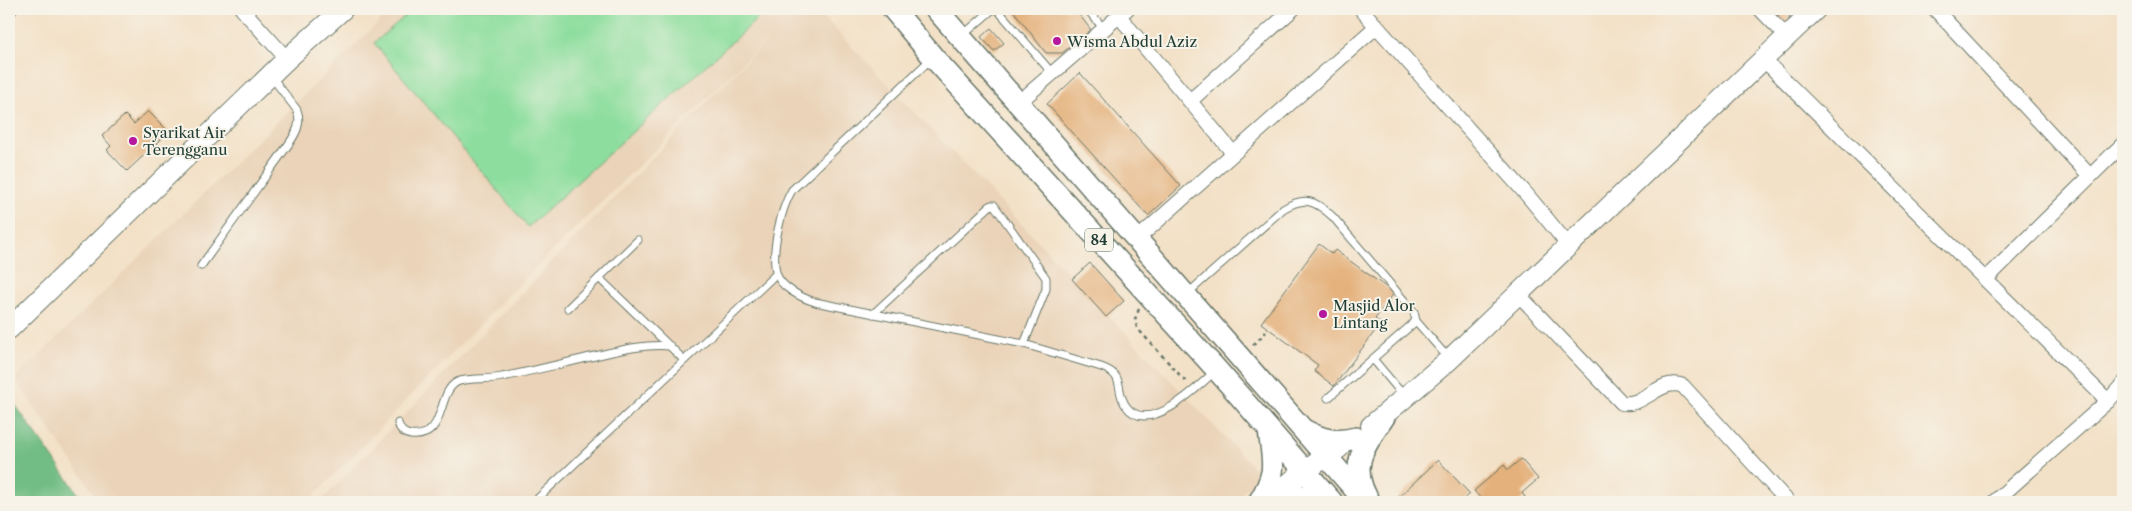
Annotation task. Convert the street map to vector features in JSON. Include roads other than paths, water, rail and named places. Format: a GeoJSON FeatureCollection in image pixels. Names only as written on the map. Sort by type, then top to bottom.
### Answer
{"type":"FeatureCollection","features":[{"type":"Feature","properties":{"kind":"main road","name":"84"},"geometry":{"type":"LineString","coordinates":[[893,9],[933,57],[1151,297],[1332,502]]}},
{"type":"Feature","properties":{"kind":"main road","name":"84"},"geometry":{"type":"LineString","coordinates":[[936,9],[1301,429],[1367,502]]}},
{"type":"Feature","properties":{"kind":"main road"},"geometry":{"type":"LineString","coordinates":[[1367,502],[1359,475],[1359,464],[1362,451],[1384,417]]}},
{"type":"Feature","properties":{"kind":"main road"},"geometry":{"type":"LineString","coordinates":[[1301,429],[1329,440],[1344,441],[1356,438]]}},
{"type":"Feature","properties":{"kind":"main road"},"geometry":{"type":"LineString","coordinates":[[1259,502],[1270,482],[1273,469],[1273,450],[1269,430]]}},
{"type":"Feature","properties":{"kind":"main road"},"geometry":{"type":"LineString","coordinates":[[1273,502],[1289,496],[1301,496],[1317,502]]}},
{"type":"Feature","properties":{"kind":"street"},"geometry":{"type":"LineString","coordinates":[[242,9],[287,60]]}},
{"type":"Feature","properties":{"kind":"street"},"geometry":{"type":"LineString","coordinates":[[9,329],[270,76],[343,9]]}},
{"type":"Feature","properties":{"kind":"street"},"geometry":{"type":"LineString","coordinates":[[1190,101],[1293,9]]}},
{"type":"Feature","properties":{"kind":"street"},"geometry":{"type":"LineString","coordinates":[[1361,9],[1528,196],[1569,246]]}},
{"type":"Feature","properties":{"kind":"street"},"geometry":{"type":"LineString","coordinates":[[1760,9],[1787,37]]}},
{"type":"Feature","properties":{"kind":"street"},"geometry":{"type":"LineString","coordinates":[[1267,502],[1305,471],[1356,438],[1384,417],[1449,360],[1816,9]]}},
{"type":"Feature","properties":{"kind":"street"},"geometry":{"type":"LineString","coordinates":[[1935,9],[2090,176]]}},
{"type":"Feature","properties":{"kind":"street"},"geometry":{"type":"LineString","coordinates":[[1017,104],[1123,12],[1190,101],[1233,153]]}},
{"type":"Feature","properties":{"kind":"street"},"geometry":{"type":"LineString","coordinates":[[1136,240],[1377,26]]}},
{"type":"Feature","properties":{"kind":"street"},"geometry":{"type":"LineString","coordinates":[[1763,59],[2108,401]]}},
{"type":"Feature","properties":{"kind":"street"},"geometry":{"type":"LineString","coordinates":[[1986,279],[2123,144]]}},
{"type":"Feature","properties":{"kind":"street"},"geometry":{"type":"LineString","coordinates":[[1518,294],[1622,403],[1633,403],[1669,385],[1677,384],[1683,386],[1788,502]]}},
{"type":"Feature","properties":{"kind":"street"},"geometry":{"type":"LineString","coordinates":[[1997,501],[2108,401],[2123,384]]}},
{"type":"Feature","properties":{"kind":"lane"},"geometry":{"type":"LineString","coordinates":[[960,37],[993,9]]}},
{"type":"Feature","properties":{"kind":"lane"},"geometry":{"type":"LineString","coordinates":[[997,9],[1052,73]]}},
{"type":"Feature","properties":{"kind":"lane"},"geometry":{"type":"LineString","coordinates":[[1087,9],[1104,29]]}},
{"type":"Feature","properties":{"kind":"lane"},"geometry":{"type":"LineString","coordinates":[[933,57],[792,190],[781,212],[776,252],[776,274],[785,285],[803,298],[1024,344],[1111,370],[1117,376],[1120,383],[1126,406],[1134,413],[1146,417],[1154,416],[1194,391],[1216,370]]}},
{"type":"Feature","properties":{"kind":"lane"},"geometry":{"type":"LineString","coordinates":[[201,266],[278,160],[298,128],[299,115],[297,110],[270,76]]}},
{"type":"Feature","properties":{"kind":"lane"},"geometry":{"type":"LineString","coordinates":[[1185,296],[1283,209],[1294,202],[1309,201],[1321,205],[1333,217],[1414,312],[1416,321],[1449,360]]}},
{"type":"Feature","properties":{"kind":"lane"},"geometry":{"type":"LineString","coordinates":[[873,314],[991,205],[994,205],[1046,278],[1046,289],[1024,344]]}},
{"type":"Feature","properties":{"kind":"lane"},"geometry":{"type":"LineString","coordinates":[[568,308],[638,240]]}},
{"type":"Feature","properties":{"kind":"lane"},"geometry":{"type":"LineString","coordinates":[[534,502],[776,274]]}},
{"type":"Feature","properties":{"kind":"lane"},"geometry":{"type":"LineString","coordinates":[[599,278],[684,360]]}},
{"type":"Feature","properties":{"kind":"lane"},"geometry":{"type":"LineString","coordinates":[[1328,398],[1416,321]]}},
{"type":"Feature","properties":{"kind":"lane"},"geometry":{"type":"LineString","coordinates":[[398,423],[401,431],[406,434],[418,435],[430,430],[438,419],[450,389],[460,381],[504,377],[641,346],[670,346]]}},
{"type":"Feature","properties":{"kind":"lane"},"geometry":{"type":"LineString","coordinates":[[1373,359],[1406,398]]}},
{"type":"Feature","properties":{"kind":"place","name":"Wisma Abdul Aziz"},"geometry":{"type":"Point","coordinates":[1057,41]}},
{"type":"Feature","properties":{"kind":"place","name":"Syarikat Air Terengganu"},"geometry":{"type":"Point","coordinates":[133,141]}},
{"type":"Feature","properties":{"kind":"place","name":"Masjid Alor Lintang"},"geometry":{"type":"Point","coordinates":[1323,314]}}]}
